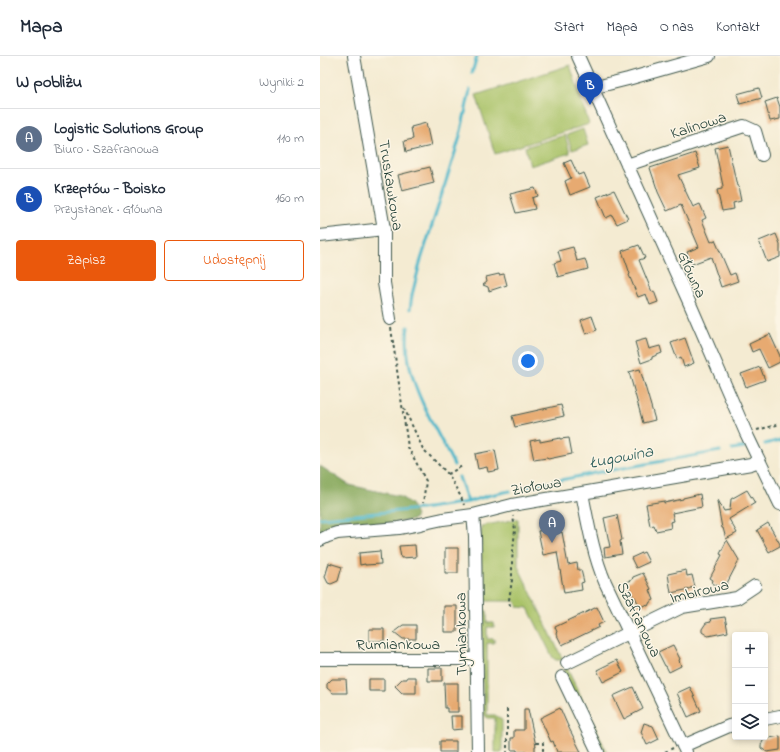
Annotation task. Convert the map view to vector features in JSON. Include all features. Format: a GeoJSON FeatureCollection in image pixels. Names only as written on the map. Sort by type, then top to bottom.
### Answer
{"type":"FeatureCollection","features":[{"type":"Feature","properties":{"kind":"street","name":"Truskawkowa"},"geometry":{"type":"LineString","coordinates":[[354,56],[384,229],[384,283],[390,319]]}},
{"type":"Feature","properties":{"kind":"street","name":"Główna"},"geometry":{"type":"LineString","coordinates":[[578,56],[746,433],[780,504]]}},
{"type":"Feature","properties":{"kind":"street"},"geometry":{"type":"LineString","coordinates":[[592,88],[709,56]]}},
{"type":"Feature","properties":{"kind":"street","name":"Kalinowa"},"geometry":{"type":"LineString","coordinates":[[627,165],[744,126],[755,131],[762,155]]}},
{"type":"Feature","properties":{"kind":"street"},"geometry":{"type":"LineString","coordinates":[[320,236],[384,229]]}},
{"type":"Feature","properties":{"kind":"street","name":"Ziołowa"},"geometry":{"type":"LineString","coordinates":[[320,540],[337,533],[399,528],[469,512],[751,464],[759,461]]}},
{"type":"Feature","properties":{"kind":"street","name":"Szafranowa"},"geometry":{"type":"LineString","coordinates":[[582,493],[598,567],[685,749]]}},
{"type":"Feature","properties":{"kind":"street","name":"Tymiankowa"},"geometry":{"type":"LineString","coordinates":[[469,512],[475,536],[478,752]]}},
{"type":"Feature","properties":{"kind":"street","name":"Imbirowa"},"geometry":{"type":"LineString","coordinates":[[567,663],[682,607],[737,598],[754,586]]}},
{"type":"Feature","properties":{"kind":"street","name":"Rumiankowa"},"geometry":{"type":"LineString","coordinates":[[320,659],[477,659]]}},
{"type":"Feature","properties":{"kind":"street"},"geometry":{"type":"LineString","coordinates":[[562,676],[598,752]]}},
{"type":"Feature","properties":{"kind":"street"},"geometry":{"type":"LineString","coordinates":[[768,718],[780,716]]}},
{"type":"Feature","properties":{"kind":"street"},"geometry":{"type":"LineString","coordinates":[[685,749],[732,725]]}},
{"type":"Feature","properties":{"kind":"path"},"geometry":{"type":"LineString","coordinates":[[390,319],[408,447],[426,481],[423,502]]}},
{"type":"Feature","properties":{"kind":"path"},"geometry":{"type":"LineString","coordinates":[[402,405],[423,449],[448,474],[469,512]]}},
{"type":"Feature","properties":{"kind":"path"},"geometry":{"type":"LineString","coordinates":[[746,433],[780,424]]}},
{"type":"Feature","properties":{"kind":"path"},"geometry":{"type":"LineString","coordinates":[[448,474],[462,466]]}},
{"type":"Feature","properties":{"kind":"path"},"geometry":{"type":"LineString","coordinates":[[510,606],[509,600],[512,580],[515,530],[512,505]]}},
{"type":"Feature","properties":{"kind":"path"},"geometry":{"type":"LineString","coordinates":[[507,709],[507,752]]}},
{"type":"Feature","properties":{"kind":"path"},"geometry":{"type":"LineString","coordinates":[[536,743],[543,743],[543,752]]}},
{"type":"Feature","properties":{"kind":"green space"},"geometry":{"type":"Polygon","coordinates":[[[570,65],[589,124],[495,154],[476,95],[570,65]]]}},
{"type":"Feature","properties":{"kind":"green space"},"geometry":{"type":"Polygon","coordinates":[[[583,129],[588,145],[572,150],[567,135],[583,129]]]}},
{"type":"Feature","properties":{"kind":"green space"},"geometry":{"type":"Polygon","coordinates":[[[565,135],[570,153],[530,166],[525,147],[565,135]]]}},
{"type":"Feature","properties":{"kind":"green space"},"geometry":{"type":"Polygon","coordinates":[[[320,466],[349,485],[399,496],[411,504],[416,516],[413,520],[320,534],[320,466]]]}},
{"type":"Feature","properties":{"kind":"green space"},"geometry":{"type":"Polygon","coordinates":[[[518,519],[518,566],[563,660],[556,660],[553,658],[528,608],[518,607],[515,601],[485,601],[482,597],[481,526],[518,519]]]}},
{"type":"Feature","properties":{"kind":"green space"},"geometry":{"type":"Polygon","coordinates":[[[487,611],[487,623],[494,623],[494,627],[487,627],[487,639],[494,639],[494,643],[487,643],[487,715],[495,715],[502,720],[502,752],[495,752],[495,718],[487,718],[483,713],[482,612],[487,611]]]}},
{"type":"Feature","properties":{"kind":"green space"},"geometry":{"type":"Polygon","coordinates":[[[566,666],[607,752],[601,752],[564,675],[566,666]]]}},
{"type":"Feature","properties":{"kind":"building"},"geometry":{"type":"Polygon","coordinates":[[[759,88],[762,98],[740,104],[737,94],[759,88]]]}},
{"type":"Feature","properties":{"kind":"building"},"geometry":{"type":"Polygon","coordinates":[[[777,98],[780,107],[780,119],[770,121],[765,102],[777,98]]]}},
{"type":"Feature","properties":{"kind":"building"},"geometry":{"type":"Polygon","coordinates":[[[426,123],[431,146],[406,152],[404,141],[413,139],[411,127],[426,123]]]}},
{"type":"Feature","properties":{"kind":"building"},"geometry":{"type":"Polygon","coordinates":[[[728,145],[741,201],[733,203],[734,209],[722,211],[717,190],[722,189],[723,186],[715,148],[728,145]]]}},
{"type":"Feature","properties":{"kind":"building"},"geometry":{"type":"Polygon","coordinates":[[[695,153],[700,168],[678,175],[693,207],[700,204],[706,218],[702,220],[711,242],[715,240],[730,275],[735,273],[738,281],[721,287],[711,257],[692,264],[687,252],[699,247],[681,205],[667,211],[658,192],[650,168],[695,153]]]}},
{"type":"Feature","properties":{"kind":"building"},"geometry":{"type":"Polygon","coordinates":[[[571,160],[578,175],[584,173],[590,187],[570,195],[565,181],[571,178],[564,163],[571,160]]]}},
{"type":"Feature","properties":{"kind":"building"},"geometry":{"type":"Polygon","coordinates":[[[430,167],[434,183],[402,191],[398,175],[430,167]]]}},
{"type":"Feature","properties":{"kind":"building"},"geometry":{"type":"Polygon","coordinates":[[[535,188],[538,196],[532,198],[535,209],[516,213],[510,194],[535,188]]]}},
{"type":"Feature","properties":{"kind":"building"},"geometry":{"type":"Polygon","coordinates":[[[614,190],[628,219],[617,224],[612,215],[606,218],[597,197],[614,190]]]}},
{"type":"Feature","properties":{"kind":"building"},"geometry":{"type":"Polygon","coordinates":[[[776,234],[780,244],[780,257],[767,262],[759,241],[776,234]]]}},
{"type":"Feature","properties":{"kind":"building"},"geometry":{"type":"Polygon","coordinates":[[[639,245],[645,258],[639,260],[652,292],[654,291],[658,302],[650,305],[646,294],[638,297],[629,275],[630,274],[622,251],[639,245]]]}},
{"type":"Feature","properties":{"kind":"building"},"geometry":{"type":"Polygon","coordinates":[[[573,247],[577,261],[585,259],[588,269],[558,277],[554,263],[561,261],[558,251],[573,247]]]}},
{"type":"Feature","properties":{"kind":"building"},"geometry":{"type":"Polygon","coordinates":[[[504,274],[507,285],[489,291],[488,287],[483,285],[487,282],[486,277],[504,274]]]}},
{"type":"Feature","properties":{"kind":"building"},"geometry":{"type":"Polygon","coordinates":[[[592,316],[597,330],[586,334],[581,320],[592,316]]]}},
{"type":"Feature","properties":{"kind":"building"},"geometry":{"type":"Polygon","coordinates":[[[770,334],[780,356],[780,362],[768,368],[759,349],[752,352],[749,344],[770,334]]]}},
{"type":"Feature","properties":{"kind":"building"},"geometry":{"type":"Polygon","coordinates":[[[685,338],[694,363],[684,367],[681,357],[677,359],[671,343],[685,338]]]}},
{"type":"Feature","properties":{"kind":"building"},"geometry":{"type":"Polygon","coordinates":[[[646,339],[649,349],[660,346],[662,353],[641,363],[635,342],[646,339]]]}},
{"type":"Feature","properties":{"kind":"building"},"geometry":{"type":"Polygon","coordinates":[[[760,367],[765,380],[746,387],[741,374],[760,367]]]}},
{"type":"Feature","properties":{"kind":"building"},"geometry":{"type":"Polygon","coordinates":[[[640,369],[655,420],[643,423],[629,372],[640,369]]]}},
{"type":"Feature","properties":{"kind":"building"},"geometry":{"type":"Polygon","coordinates":[[[561,405],[564,416],[515,427],[512,416],[561,405]]]}},
{"type":"Feature","properties":{"kind":"building"},"geometry":{"type":"Polygon","coordinates":[[[560,438],[569,438],[572,454],[534,460],[530,441],[540,439],[540,442],[560,438]]]}},
{"type":"Feature","properties":{"kind":"building"},"geometry":{"type":"Polygon","coordinates":[[[495,450],[499,470],[488,472],[487,467],[478,469],[475,454],[495,450]]]}},
{"type":"Feature","properties":{"kind":"building"},"geometry":{"type":"Polygon","coordinates":[[[747,490],[755,503],[729,519],[737,533],[726,539],[722,528],[717,501],[718,500],[724,511],[730,510],[731,499],[747,490]]]}},
{"type":"Feature","properties":{"kind":"building"},"geometry":{"type":"Polygon","coordinates":[[[700,494],[702,507],[672,513],[674,521],[670,522],[671,528],[656,531],[654,525],[650,526],[646,504],[664,501],[664,503],[700,494]]]}},
{"type":"Feature","properties":{"kind":"building"},"geometry":{"type":"Polygon","coordinates":[[[617,515],[622,540],[620,541],[622,554],[605,557],[604,548],[610,547],[604,518],[617,515]]]}},
{"type":"Feature","properties":{"kind":"building"},"geometry":{"type":"Polygon","coordinates":[[[768,523],[780,544],[780,546],[769,552],[757,530],[768,523]]]}},
{"type":"Feature","properties":{"kind":"building"},"geometry":{"type":"Polygon","coordinates":[[[548,529],[549,535],[562,532],[568,565],[577,563],[578,570],[581,570],[584,582],[581,583],[582,590],[564,593],[557,552],[543,555],[538,531],[548,529]]]}},
{"type":"Feature","properties":{"kind":"building"},"geometry":{"type":"Polygon","coordinates":[[[727,540],[739,560],[724,589],[712,583],[713,580],[710,578],[722,555],[720,554],[727,540]]]}},
{"type":"Feature","properties":{"kind":"building"},"geometry":{"type":"Polygon","coordinates":[[[415,545],[416,557],[401,558],[399,546],[415,545]]]}},
{"type":"Feature","properties":{"kind":"building"},"geometry":{"type":"Polygon","coordinates":[[[445,548],[458,548],[458,573],[445,573],[445,548]]]}},
{"type":"Feature","properties":{"kind":"building"},"geometry":{"type":"Polygon","coordinates":[[[380,551],[381,564],[360,565],[359,553],[380,551]]]}},
{"type":"Feature","properties":{"kind":"building"},"geometry":{"type":"Polygon","coordinates":[[[644,552],[649,562],[636,568],[631,558],[644,552]]]}},
{"type":"Feature","properties":{"kind":"building"},"geometry":{"type":"Polygon","coordinates":[[[329,563],[342,567],[338,581],[331,584],[328,583],[325,577],[329,563]]]}},
{"type":"Feature","properties":{"kind":"building"},"geometry":{"type":"Polygon","coordinates":[[[686,570],[687,576],[692,575],[695,587],[671,593],[668,574],[686,570]]]}},
{"type":"Feature","properties":{"kind":"building"},"geometry":{"type":"Polygon","coordinates":[[[643,573],[651,589],[650,590],[654,600],[650,602],[648,606],[645,605],[640,607],[626,582],[643,573]]]}},
{"type":"Feature","properties":{"kind":"building"},"geometry":{"type":"Polygon","coordinates":[[[444,606],[457,606],[457,632],[444,632],[444,606]]]}},
{"type":"Feature","properties":{"kind":"building"},"geometry":{"type":"Polygon","coordinates":[[[597,607],[604,622],[598,625],[599,627],[562,645],[556,633],[555,627],[597,607]]]}},
{"type":"Feature","properties":{"kind":"building"},"geometry":{"type":"Polygon","coordinates":[[[725,617],[728,632],[708,636],[702,632],[702,629],[706,623],[711,622],[710,619],[725,617]]]}},
{"type":"Feature","properties":{"kind":"building"},"geometry":{"type":"Polygon","coordinates":[[[403,625],[416,625],[416,639],[403,639],[394,632],[403,625]]]}},
{"type":"Feature","properties":{"kind":"building"},"geometry":{"type":"Polygon","coordinates":[[[369,629],[384,629],[384,641],[369,641],[369,629]]]}},
{"type":"Feature","properties":{"kind":"building"},"geometry":{"type":"Polygon","coordinates":[[[673,645],[680,659],[681,666],[669,672],[658,652],[673,645]]]}},
{"type":"Feature","properties":{"kind":"building"},"geometry":{"type":"Polygon","coordinates":[[[617,660],[623,672],[603,682],[597,670],[617,660]]]}},
{"type":"Feature","properties":{"kind":"building"},"geometry":{"type":"Polygon","coordinates":[[[428,668],[442,668],[442,681],[428,681],[428,668]]]}},
{"type":"Feature","properties":{"kind":"building"},"geometry":{"type":"Polygon","coordinates":[[[407,677],[416,677],[416,693],[402,693],[395,686],[402,679],[407,679],[407,677]]]}},
{"type":"Feature","properties":{"kind":"building"},"geometry":{"type":"Polygon","coordinates":[[[332,679],[346,679],[347,693],[333,693],[327,688],[327,684],[332,679]]]}},
{"type":"Feature","properties":{"kind":"building"},"geometry":{"type":"Polygon","coordinates":[[[369,679],[384,679],[384,691],[369,691],[369,679]]]}},
{"type":"Feature","properties":{"kind":"building"},"geometry":{"type":"Polygon","coordinates":[[[444,683],[458,683],[458,712],[447,712],[447,708],[445,708],[444,683]]]}},
{"type":"Feature","properties":{"kind":"building"},"geometry":{"type":"Polygon","coordinates":[[[633,687],[643,709],[624,719],[613,696],[633,687]]]}},
{"type":"Feature","properties":{"kind":"building"},"geometry":{"type":"Polygon","coordinates":[[[690,687],[701,711],[688,717],[677,693],[690,687]]]}},
{"type":"Feature","properties":{"kind":"building"},"geometry":{"type":"Polygon","coordinates":[[[560,708],[581,752],[557,752],[553,741],[551,742],[540,718],[560,708]]]}},
{"type":"Feature","properties":{"kind":"building"},"geometry":{"type":"Polygon","coordinates":[[[524,709],[528,709],[536,746],[535,752],[517,752],[517,750],[511,750],[511,738],[514,738],[514,730],[524,730],[524,709]]]}},
{"type":"Feature","properties":{"kind":"building"},"geometry":{"type":"Polygon","coordinates":[[[451,716],[462,716],[462,729],[452,730],[451,716]]]}},
{"type":"Feature","properties":{"kind":"building"},"geometry":{"type":"Polygon","coordinates":[[[644,723],[653,726],[659,739],[647,745],[641,732],[644,723]]]}},
{"type":"Feature","properties":{"kind":"building"},"geometry":{"type":"Polygon","coordinates":[[[780,736],[780,750],[767,752],[761,748],[764,740],[768,740],[768,738],[780,736]]]}},
{"type":"Feature","properties":{"kind":"building"},"geometry":{"type":"Polygon","coordinates":[[[440,741],[456,741],[456,752],[440,752],[440,741]]]}},
{"type":"Feature","properties":{"kind":"waterway"},"geometry":{"type":"LineString","coordinates":[[472,73],[477,56]]}},
{"type":"Feature","properties":{"kind":"waterway"},"geometry":{"type":"LineString","coordinates":[[410,309],[420,263],[459,140],[470,90]]}},
{"type":"Feature","properties":{"kind":"waterway"},"geometry":{"type":"LineString","coordinates":[[408,327],[407,346],[409,364],[414,381],[428,416],[454,465]]}},
{"type":"Feature","properties":{"kind":"waterway","name":"Ługowina"},"geometry":{"type":"LineString","coordinates":[[765,444],[780,440]]}},
{"type":"Feature","properties":{"kind":"waterway","name":"Ługowina"},"geometry":{"type":"LineString","coordinates":[[732,449],[745,447]]}},
{"type":"Feature","properties":{"kind":"waterway","name":"Ługowina"},"geometry":{"type":"LineString","coordinates":[[527,487],[595,473],[720,451]]}},
{"type":"Feature","properties":{"kind":"waterway"},"geometry":{"type":"LineString","coordinates":[[459,477],[468,502]]}},
{"type":"Feature","properties":{"kind":"waterway","name":"Ługowina"},"geometry":{"type":"LineString","coordinates":[[320,518],[421,509],[468,502],[510,491]]}},
{"type":"Feature","properties":{"kind":"place","name":"Krzeptów - Boisko"},"geometry":{"type":"Point","coordinates":[590,105]}},
{"type":"Feature","properties":{"kind":"place","name":"Logistic Solutions Group"},"geometry":{"type":"Point","coordinates":[552,543]}}]}
